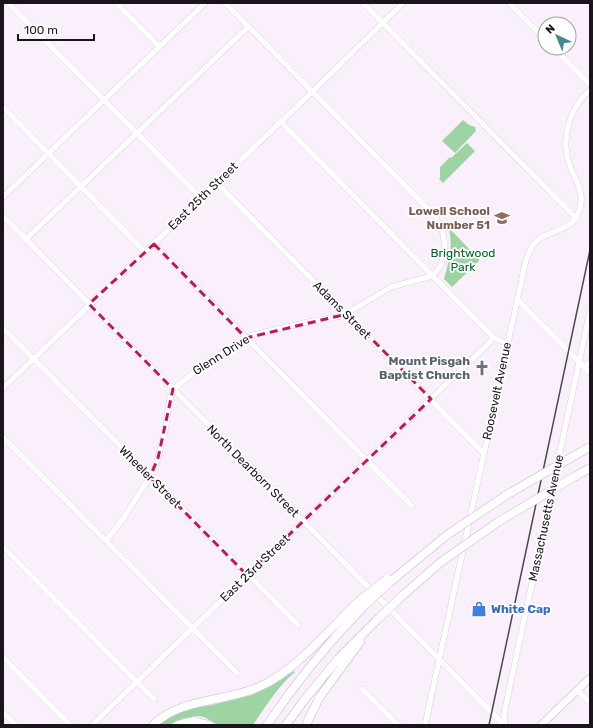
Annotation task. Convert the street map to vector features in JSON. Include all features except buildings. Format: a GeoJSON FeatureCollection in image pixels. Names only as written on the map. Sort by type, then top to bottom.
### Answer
{"type":"FeatureCollection","features":[{"type":"Feature","properties":{"kind":"highway"},"geometry":{"type":"LineString","coordinates":[[153,725],[164,715],[178,708],[235,696],[273,680],[297,661],[388,580],[447,535],[508,494],[590,447]]}},
{"type":"Feature","properties":{"kind":"highway"},"geometry":{"type":"LineString","coordinates":[[286,725],[338,658],[402,596],[441,562],[498,522],[590,468]]}},
{"type":"Feature","properties":{"kind":"highway"},"geometry":{"type":"LineString","coordinates":[[267,725],[307,669],[362,604]]}},
{"type":"Feature","properties":{"kind":"highway"},"geometry":{"type":"LineString","coordinates":[[306,725],[311,712],[322,693],[378,619]]}},
{"type":"Feature","properties":{"kind":"highway"},"geometry":{"type":"LineString","coordinates":[[178,725],[194,721],[209,725]]}},
{"type":"Feature","properties":{"kind":"main road"},"geometry":{"type":"LineString","coordinates":[[541,725],[590,678]]}},
{"type":"Feature","properties":{"kind":"street"},"geometry":{"type":"LineString","coordinates":[[8,3],[201,198]]}},
{"type":"Feature","properties":{"kind":"street"},"geometry":{"type":"LineString","coordinates":[[116,3],[159,46]]}},
{"type":"Feature","properties":{"kind":"street"},"geometry":{"type":"LineString","coordinates":[[3,197],[205,3]]}},
{"type":"Feature","properties":{"kind":"street"},"geometry":{"type":"LineString","coordinates":[[225,3],[437,218],[444,234],[445,246],[441,266],[432,276]]}},
{"type":"Feature","properties":{"kind":"street"},"geometry":{"type":"LineString","coordinates":[[363,3],[575,217],[580,208],[581,193],[568,163],[566,135],[575,107],[590,90]]}},
{"type":"Feature","properties":{"kind":"street","name":"East 25th Street"},"geometry":{"type":"LineString","coordinates":[[3,388],[403,3]]}},
{"type":"Feature","properties":{"kind":"street"},"geometry":{"type":"LineString","coordinates":[[509,3],[537,31]]}},
{"type":"Feature","properties":{"kind":"street"},"geometry":{"type":"LineString","coordinates":[[26,239],[248,27]]}},
{"type":"Feature","properties":{"kind":"street"},"geometry":{"type":"LineString","coordinates":[[562,56],[590,85]]}},
{"type":"Feature","properties":{"kind":"street"},"geometry":{"type":"LineString","coordinates":[[3,107],[145,252]]}},
{"type":"Feature","properties":{"kind":"street"},"geometry":{"type":"LineString","coordinates":[[281,122],[494,338],[508,344]]}},
{"type":"Feature","properties":{"kind":"street","name":"Adams Street"},"geometry":{"type":"LineString","coordinates":[[217,183],[484,454]]}},
{"type":"Feature","properties":{"kind":"street","name":"North Dearborn Street"},"geometry":{"type":"LineString","coordinates":[[3,216],[504,725]]}},
{"type":"Feature","properties":{"kind":"street","name":"Roosevelt Avenue"},"geometry":{"type":"LineString","coordinates":[[425,725],[526,260],[533,246],[542,237],[568,226],[575,217]]}},
{"type":"Feature","properties":{"kind":"street"},"geometry":{"type":"LineString","coordinates":[[154,244],[412,506]]}},
{"type":"Feature","properties":{"kind":"street","name":"Glenn Drive"},"geometry":{"type":"LineString","coordinates":[[173,390],[207,362],[246,338],[259,333],[342,316],[391,287],[432,276]]}},
{"type":"Feature","properties":{"kind":"street"},"geometry":{"type":"LineString","coordinates":[[517,299],[590,373]]}},
{"type":"Feature","properties":{"kind":"street","name":"Massachusetts Avenue"},"geometry":{"type":"LineString","coordinates":[[504,725],[504,714],[590,311]]}},
{"type":"Feature","properties":{"kind":"street","name":"Wheeler Street"},"geometry":{"type":"LineString","coordinates":[[3,328],[298,625]]}},
{"type":"Feature","properties":{"kind":"street","name":"East 23rd Street"},"geometry":{"type":"LineString","coordinates":[[92,725],[494,338]]}},
{"type":"Feature","properties":{"kind":"street"},"geometry":{"type":"LineString","coordinates":[[584,367],[590,362]]}},
{"type":"Feature","properties":{"kind":"street"},"geometry":{"type":"LineString","coordinates":[[106,541],[115,532],[150,477],[158,458],[173,390]]}},
{"type":"Feature","properties":{"kind":"street"},"geometry":{"type":"LineString","coordinates":[[3,437],[236,673]]}},
{"type":"Feature","properties":{"kind":"street"},"geometry":{"type":"LineString","coordinates":[[3,547],[154,699]]}},
{"type":"Feature","properties":{"kind":"street"},"geometry":{"type":"LineString","coordinates":[[3,657],[70,725]]}},
{"type":"Feature","properties":{"kind":"street"},"geometry":{"type":"LineString","coordinates":[[362,689],[398,725]]}},
{"type":"Feature","properties":{"kind":"street"},"geometry":{"type":"LineString","coordinates":[[577,690],[590,703]]}},
{"type":"Feature","properties":{"kind":"street"},"geometry":{"type":"LineString","coordinates":[[3,712],[16,725]]}},
{"type":"Feature","properties":{"kind":"highlighted area"},"geometry":{"type":"Polygon","coordinates":[[[154,244],[246,338],[347,314],[431,399],[247,575],[150,477],[158,458],[173,389],[89,304],[154,244]]]}},
{"type":"Feature","properties":{"kind":"green space"},"geometry":{"type":"Polygon","coordinates":[[[463,120],[469,125],[475,127],[476,131],[455,153],[442,141],[463,120]]]}},
{"type":"Feature","properties":{"kind":"green space"},"geometry":{"type":"Polygon","coordinates":[[[467,143],[475,151],[443,183],[439,179],[440,167],[467,143]]]}},
{"type":"Feature","properties":{"kind":"green space","name":"Brightwood Park"},"geometry":{"type":"Polygon","coordinates":[[[448,227],[479,259],[479,261],[452,287],[444,279],[451,247],[448,227]]]}},
{"type":"Feature","properties":{"kind":"green space"},"geometry":{"type":"Polygon","coordinates":[[[294,671],[295,672],[272,697],[253,725],[218,725],[204,717],[197,716],[182,719],[169,725],[156,725],[180,710],[212,705],[252,695],[271,686],[294,671]]]}},
{"type":"Feature","properties":{"kind":"railway"},"geometry":{"type":"LineString","coordinates":[[489,725],[590,250]]}},
{"type":"Feature","properties":{"kind":"place","name":"Lowell School Number 51"},"geometry":{"type":"Point","coordinates":[502,218]}},
{"type":"Feature","properties":{"kind":"place","name":"Mount Pisgah Baptist Church"},"geometry":{"type":"Point","coordinates":[482,368]}},
{"type":"Feature","properties":{"kind":"place","name":"White Cap"},"geometry":{"type":"Point","coordinates":[479,609]}}]}
